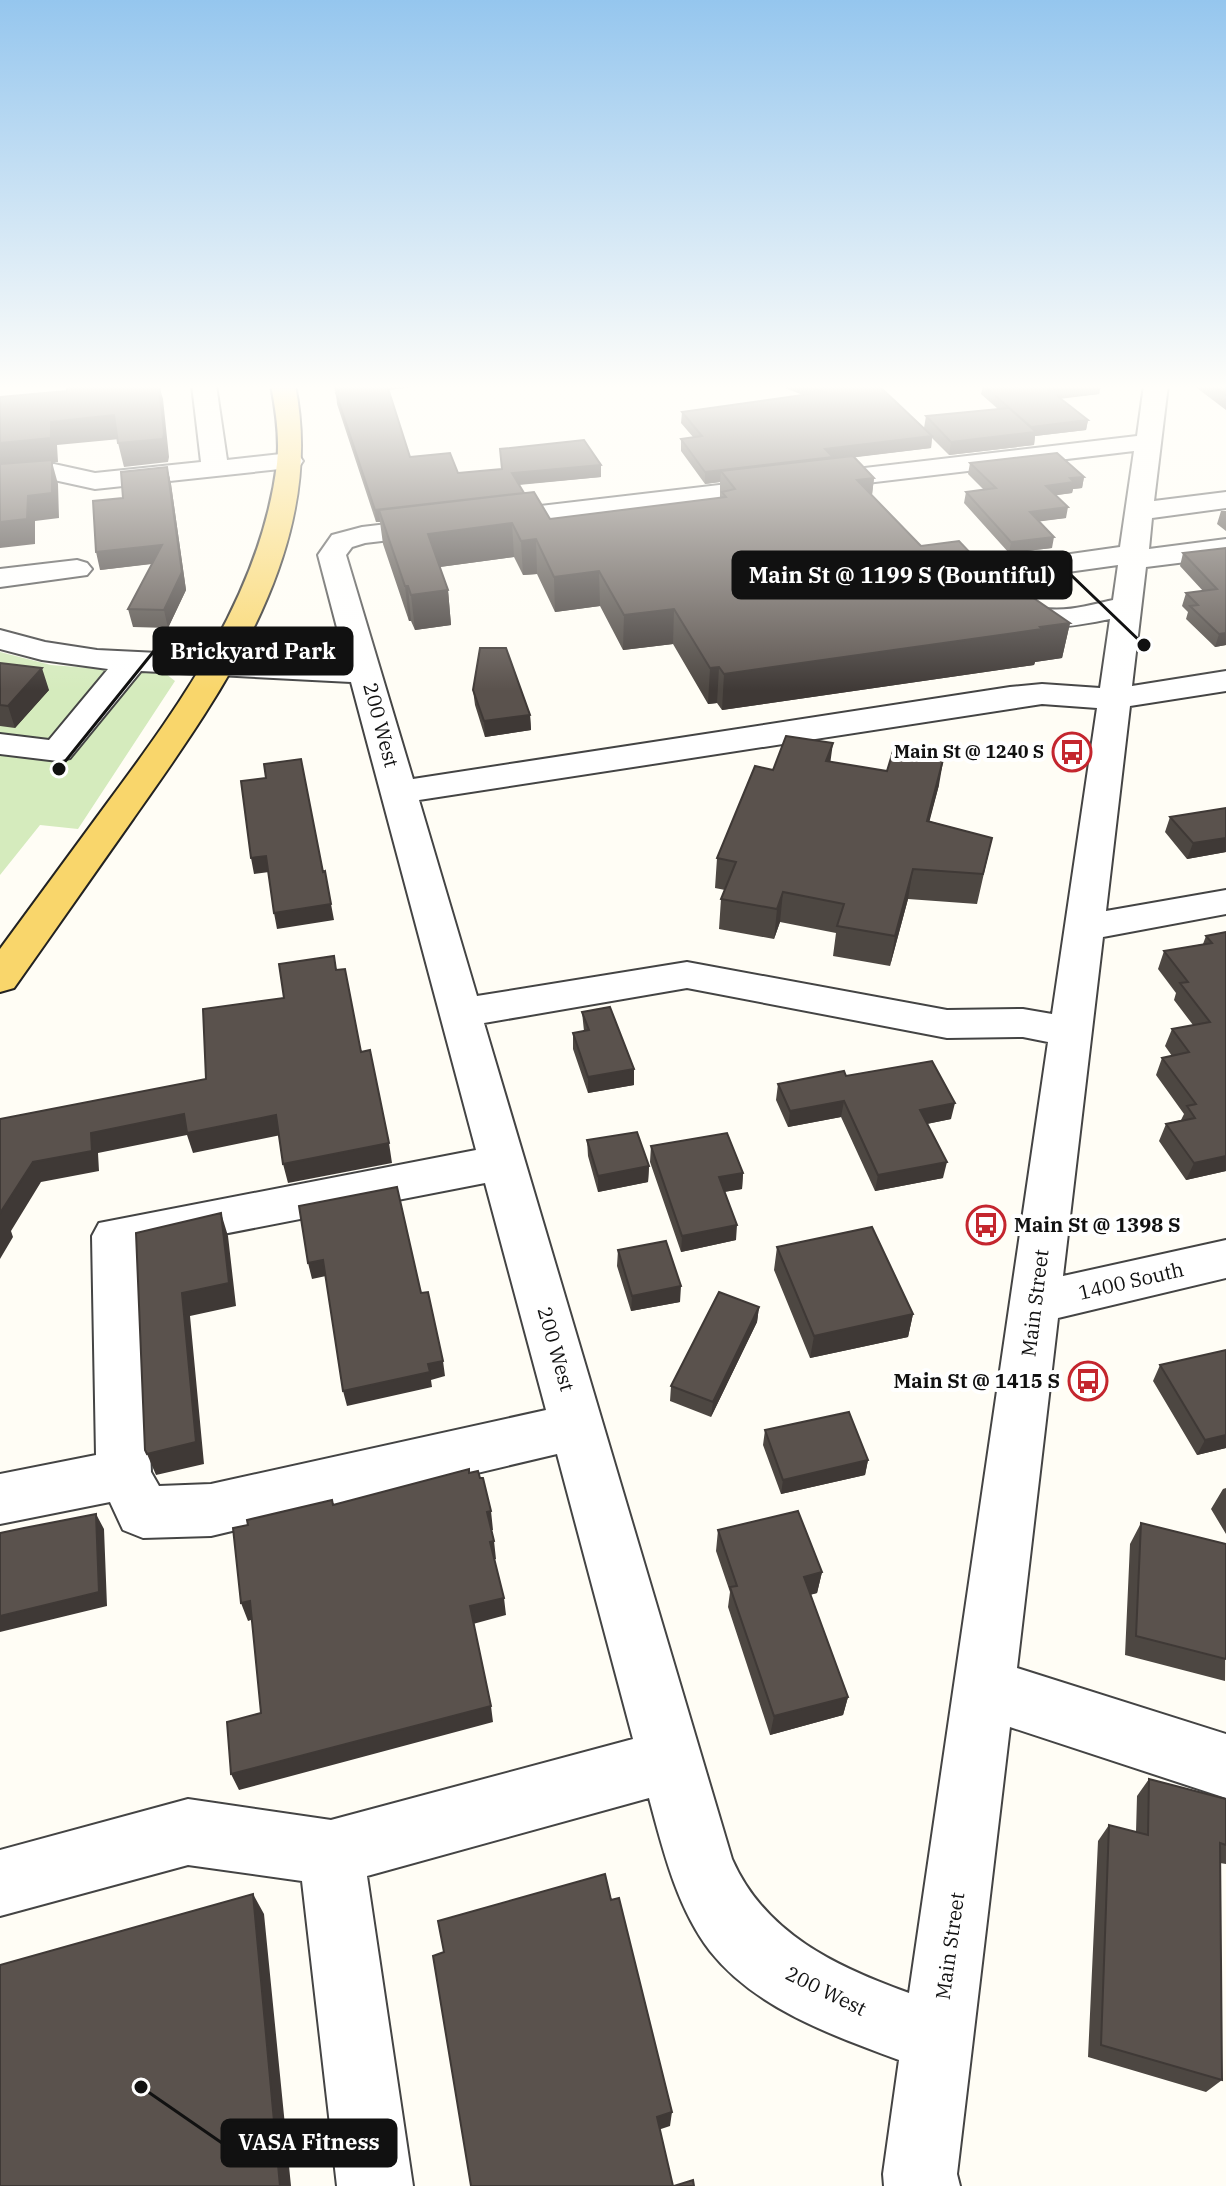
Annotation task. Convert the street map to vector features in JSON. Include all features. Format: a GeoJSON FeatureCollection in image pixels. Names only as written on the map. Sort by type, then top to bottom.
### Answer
{"type":"FeatureCollection","features":[{"type":"Feature","properties":{"kind":"main road"},"geometry":{"type":"LineString","coordinates":[[0,978],[169,743],[216,665],[264,572],[287,487]]}},
{"type":"Feature","properties":{"kind":"street"},"geometry":{"type":"LineString","coordinates":[[699,503],[817,487]]}},
{"type":"Feature","properties":{"kind":"street","name":"Main Street"},"geometry":{"type":"LineString","coordinates":[[917,2182],[1142,487]]}},
{"type":"Feature","properties":{"kind":"street"},"geometry":{"type":"LineString","coordinates":[[1126,607],[1038,618],[1020,613],[988,580],[988,576],[1135,542],[1226,500]]}},
{"type":"Feature","properties":{"kind":"street"},"geometry":{"type":"LineString","coordinates":[[699,503],[761,504],[764,509]]}},
{"type":"Feature","properties":{"kind":"street","name":"200 West"},"geometry":{"type":"LineString","coordinates":[[699,503],[696,516],[577,530],[567,527],[559,511],[362,535],[342,541],[333,550],[333,560],[698,1858],[716,1899],[758,1953],[795,1981],[938,2039]]}},
{"type":"Feature","properties":{"kind":"street"},"geometry":{"type":"LineString","coordinates":[[1135,542],[1226,548]]}},
{"type":"Feature","properties":{"kind":"street"},"geometry":{"type":"LineString","coordinates":[[0,578],[77,569]]}},
{"type":"Feature","properties":{"kind":"street"},"geometry":{"type":"LineString","coordinates":[[0,639],[42,651],[132,661],[366,673]]}},
{"type":"Feature","properties":{"kind":"street"},"geometry":{"type":"LineString","coordinates":[[0,744],[58,751],[132,661]]}},
{"type":"Feature","properties":{"kind":"street"},"geometry":{"type":"LineString","coordinates":[[399,792],[1010,697],[1042,694],[1114,699],[1226,681]]}},
{"type":"Feature","properties":{"kind":"street"},"geometry":{"type":"LineString","coordinates":[[1084,928],[1226,902]]}},
{"type":"Feature","properties":{"kind":"street"},"geometry":{"type":"LineString","coordinates":[[460,1013],[687,975],[947,1024],[1023,1023],[1070,1032]]}},
{"type":"Feature","properties":{"kind":"street"},"geometry":{"type":"LineString","coordinates":[[503,1162],[116,1236],[124,1474],[143,1512],[211,1510],[578,1426]]}},
{"type":"Feature","properties":{"kind":"street","name":"1400 South"},"geometry":{"type":"LineString","coordinates":[[1035,1303],[1226,1259]]}},
{"type":"Feature","properties":{"kind":"street"},"geometry":{"type":"LineString","coordinates":[[0,1499],[124,1474]]}},
{"type":"Feature","properties":{"kind":"street"},"geometry":{"type":"LineString","coordinates":[[984,1688],[1055,1709],[1218,1766],[1226,1766]]}},
{"type":"Feature","properties":{"kind":"street"},"geometry":{"type":"LineString","coordinates":[[0,1883],[188,1832],[331,1853],[672,1760]]}},
{"type":"Feature","properties":{"kind":"street"},"geometry":{"type":"LineString","coordinates":[[331,1853],[375,2186]]}},
{"type":"Feature","properties":{"kind":"green space"},"geometry":{"type":"Polygon","coordinates":[[[0,652],[51,665],[166,674],[175,681],[78,829],[40,825],[0,875],[0,652]]]}},
{"type":"Feature","properties":{"kind":"building"},"geometry":{"type":"Polygon","coordinates":[[[0,487],[52,487],[52,493],[28,496],[27,519],[0,522],[0,487]]]}},
{"type":"Feature","properties":{"kind":"building"},"geometry":{"type":"Polygon","coordinates":[[[122,487],[170,487],[182,572],[164,610],[128,609],[162,545],[96,552],[93,501],[123,498],[122,487]]]}},
{"type":"Feature","properties":{"kind":"building"},"geometry":{"type":"Polygon","coordinates":[[[367,487],[520,487],[524,493],[375,510],[367,487]]]}},
{"type":"Feature","properties":{"kind":"building"},"geometry":{"type":"Polygon","coordinates":[[[733,487],[864,487],[921,546],[959,541],[975,558],[1070,623],[724,674],[719,667],[710,668],[674,609],[624,615],[599,571],[554,577],[536,539],[521,541],[512,523],[428,534],[448,590],[411,595],[408,586],[405,586],[379,510],[534,492],[550,519],[726,497],[722,492],[735,489],[733,487]]]}},
{"type":"Feature","properties":{"kind":"building"},"geometry":{"type":"Polygon","coordinates":[[[1047,487],[1068,507],[1030,512],[1054,537],[1011,542],[966,492],[1047,487]]]}},
{"type":"Feature","properties":{"kind":"building"},"geometry":{"type":"Polygon","coordinates":[[[1226,548],[1226,633],[1219,634],[1190,606],[1198,605],[1186,593],[1217,589],[1183,553],[1226,548]]]}},
{"type":"Feature","properties":{"kind":"building"},"geometry":{"type":"Polygon","coordinates":[[[480,648],[506,648],[530,715],[484,721],[473,690],[480,648]]]}},
{"type":"Feature","properties":{"kind":"building"},"geometry":{"type":"Polygon","coordinates":[[[0,663],[42,668],[8,706],[0,705],[0,663]]]}},
{"type":"Feature","properties":{"kind":"building"},"geometry":{"type":"Polygon","coordinates":[[[786,736],[833,743],[826,761],[887,771],[894,748],[944,756],[927,821],[992,838],[983,874],[913,869],[895,936],[837,926],[844,904],[783,892],[777,909],[721,899],[736,862],[717,858],[755,766],[773,770],[786,736]]]}},
{"type":"Feature","properties":{"kind":"building"},"geometry":{"type":"Polygon","coordinates":[[[301,759],[331,904],[274,913],[266,856],[251,858],[241,781],[266,778],[264,764],[301,759]]]}},
{"type":"Feature","properties":{"kind":"building"},"geometry":{"type":"Polygon","coordinates":[[[1226,808],[1226,838],[1193,843],[1170,817],[1226,808]]]}},
{"type":"Feature","properties":{"kind":"building"},"geometry":{"type":"Polygon","coordinates":[[[1226,932],[1226,1156],[1194,1163],[1166,1124],[1195,1118],[1187,1106],[1196,1104],[1162,1058],[1189,1052],[1172,1029],[1210,1022],[1180,983],[1188,982],[1164,951],[1212,943],[1206,936],[1226,932]]]}},
{"type":"Feature","properties":{"kind":"building"},"geometry":{"type":"Polygon","coordinates":[[[334,956],[336,970],[345,969],[361,1052],[370,1050],[389,1143],[283,1164],[276,1115],[187,1133],[184,1114],[91,1133],[92,1151],[33,1162],[0,1213],[0,1119],[206,1079],[203,1009],[284,998],[279,964],[334,956]]]}},
{"type":"Feature","properties":{"kind":"building"},"geometry":{"type":"Polygon","coordinates":[[[610,1007],[634,1069],[588,1077],[573,1033],[589,1030],[582,1012],[610,1007]]]}},
{"type":"Feature","properties":{"kind":"building"},"geometry":{"type":"Polygon","coordinates":[[[932,1061],[955,1103],[920,1110],[947,1162],[878,1175],[844,1101],[790,1111],[778,1084],[844,1071],[846,1076],[932,1061]]]}},
{"type":"Feature","properties":{"kind":"building"},"geometry":{"type":"Polygon","coordinates":[[[637,1132],[649,1166],[598,1176],[587,1140],[637,1132]]]}},
{"type":"Feature","properties":{"kind":"building"},"geometry":{"type":"Polygon","coordinates":[[[727,1133],[743,1173],[719,1177],[737,1225],[682,1236],[651,1146],[727,1133]]]}},
{"type":"Feature","properties":{"kind":"building"},"geometry":{"type":"Polygon","coordinates":[[[397,1187],[421,1293],[428,1292],[443,1361],[428,1364],[430,1372],[343,1391],[323,1260],[308,1263],[299,1206],[397,1187]]]}},
{"type":"Feature","properties":{"kind":"building"},"geometry":{"type":"Polygon","coordinates":[[[221,1213],[229,1283],[182,1293],[196,1442],[147,1454],[136,1233],[221,1213]]]}},
{"type":"Feature","properties":{"kind":"building"},"geometry":{"type":"Polygon","coordinates":[[[872,1227],[913,1314],[814,1336],[777,1247],[872,1227]]]}},
{"type":"Feature","properties":{"kind":"building"},"geometry":{"type":"Polygon","coordinates":[[[666,1241],[681,1286],[632,1296],[618,1250],[666,1241]]]}},
{"type":"Feature","properties":{"kind":"building"},"geometry":{"type":"Polygon","coordinates":[[[719,1292],[759,1307],[713,1402],[671,1386],[719,1292]]]}},
{"type":"Feature","properties":{"kind":"building"},"geometry":{"type":"Polygon","coordinates":[[[1226,1350],[1226,1435],[1205,1440],[1160,1365],[1226,1350]]]}},
{"type":"Feature","properties":{"kind":"building"},"geometry":{"type":"Polygon","coordinates":[[[849,1412],[868,1460],[783,1480],[765,1430],[849,1412]]]}},
{"type":"Feature","properties":{"kind":"building"},"geometry":{"type":"Polygon","coordinates":[[[469,1469],[469,1473],[478,1471],[480,1478],[483,1478],[491,1511],[487,1512],[494,1541],[490,1542],[504,1598],[470,1606],[491,1706],[231,1774],[227,1722],[261,1713],[250,1601],[241,1603],[233,1528],[248,1525],[247,1520],[332,1500],[333,1505],[469,1469]]]}},
{"type":"Feature","properties":{"kind":"building"},"geometry":{"type":"Polygon","coordinates":[[[798,1511],[822,1572],[804,1577],[848,1697],[774,1716],[730,1587],[737,1586],[718,1530],[798,1511]]]}},
{"type":"Feature","properties":{"kind":"building"},"geometry":{"type":"Polygon","coordinates":[[[96,1514],[99,1592],[0,1616],[0,1533],[96,1514]]]}},
{"type":"Feature","properties":{"kind":"building"},"geometry":{"type":"Polygon","coordinates":[[[1141,1523],[1226,1544],[1226,1659],[1136,1636],[1141,1523]]]}},
{"type":"Feature","properties":{"kind":"building"},"geometry":{"type":"Polygon","coordinates":[[[1149,1779],[1226,1799],[1226,1845],[1220,1843],[1222,2080],[1101,2045],[1109,1825],[1148,1835],[1149,1779]]]}},
{"type":"Feature","properties":{"kind":"building"},"geometry":{"type":"Polygon","coordinates":[[[605,1874],[611,1900],[619,1898],[672,2112],[657,2117],[673,2186],[471,2186],[433,1956],[444,1952],[438,1921],[605,1874]]]}},
{"type":"Feature","properties":{"kind":"building"},"geometry":{"type":"Polygon","coordinates":[[[253,1894],[280,2186],[0,2186],[0,1965],[253,1894]]]}},
{"type":"Feature","properties":{"kind":"building"},"geometry":{"type":"Polygon","coordinates":[[[693,2180],[694,2186],[674,2186],[693,2180]]]}},
{"type":"Feature","properties":{"kind":"place","name":"Main St @ 1199 S (Bountiful)"},"geometry":{"type":"Point","coordinates":[1144,645]}},
{"type":"Feature","properties":{"kind":"place","name":"Main St @ 1240 S"},"geometry":{"type":"Point","coordinates":[1072,752]}},
{"type":"Feature","properties":{"kind":"place","name":"Brickyard Park"},"geometry":{"type":"Point","coordinates":[59,769]}},
{"type":"Feature","properties":{"kind":"place","name":"Main St @ 1398 S"},"geometry":{"type":"Point","coordinates":[986,1225]}},
{"type":"Feature","properties":{"kind":"place","name":"Main St @ 1415 S"},"geometry":{"type":"Point","coordinates":[1088,1381]}},
{"type":"Feature","properties":{"kind":"place","name":"VASA Fitness"},"geometry":{"type":"Point","coordinates":[141,2087]}}]}
